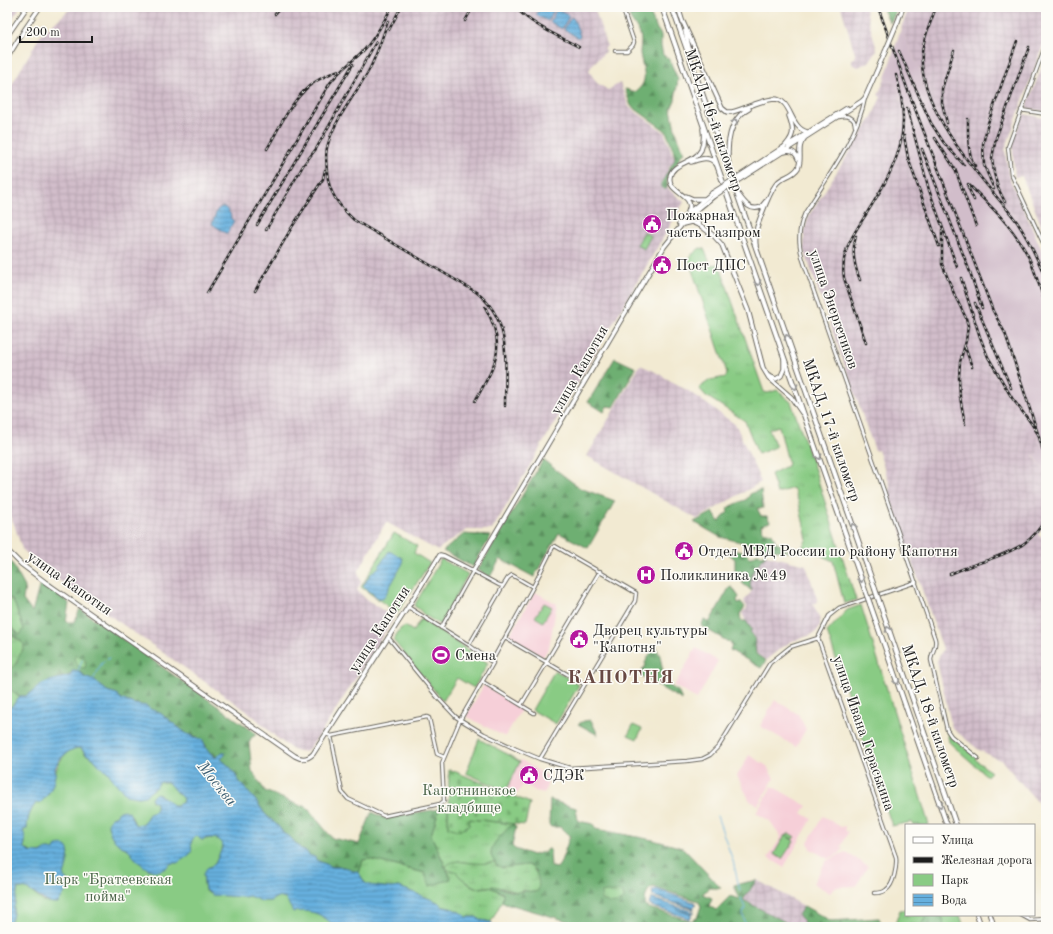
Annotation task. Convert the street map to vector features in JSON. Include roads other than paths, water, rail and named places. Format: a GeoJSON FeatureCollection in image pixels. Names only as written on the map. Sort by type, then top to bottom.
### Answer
{"type":"FeatureCollection","features":[{"type":"Feature","properties":{"kind":"highway","name":"МКАД, 16-й километр"},"geometry":{"type":"LineString","coordinates":[[672,7],[757,252]]}},
{"type":"Feature","properties":{"kind":"highway","name":"МКАД, 16-й километр"},"geometry":{"type":"LineString","coordinates":[[663,8],[783,354]]}},
{"type":"Feature","properties":{"kind":"highway","name":"МКАД, 17-й километр"},"geometry":{"type":"LineString","coordinates":[[757,252],[884,616]]}},
{"type":"Feature","properties":{"kind":"highway","name":"МКАД, 17-й километр"},"geometry":{"type":"LineString","coordinates":[[783,354],[875,619]]}},
{"type":"Feature","properties":{"kind":"highway","name":"МКАД, 18-й километр"},"geometry":{"type":"LineString","coordinates":[[884,616],[956,824]]}},
{"type":"Feature","properties":{"kind":"highway","name":"МКАД, 18-й километр"},"geometry":{"type":"LineString","coordinates":[[875,619],[947,824]]}},
{"type":"Feature","properties":{"kind":"highway"},"geometry":{"type":"LineString","coordinates":[[977,916],[980,927]]}},
{"type":"Feature","properties":{"kind":"highway"},"geometry":{"type":"LineString","coordinates":[[990,916],[994,927]]}},
{"type":"Feature","properties":{"kind":"main road"},"geometry":{"type":"LineString","coordinates":[[7,36],[27,7]]}},
{"type":"Feature","properties":{"kind":"main road"},"geometry":{"type":"LineString","coordinates":[[7,58],[40,7]]}},
{"type":"Feature","properties":{"kind":"main road"},"geometry":{"type":"LineString","coordinates":[[678,7],[683,22],[694,71]]}},
{"type":"Feature","properties":{"kind":"main road","name":"улица Энергетиков"},"geometry":{"type":"LineString","coordinates":[[865,98],[903,7]]}},
{"type":"Feature","properties":{"kind":"main road"},"geometry":{"type":"LineString","coordinates":[[683,22],[722,108],[727,112],[732,112],[768,100],[778,100],[786,105],[799,128],[808,133]]}},
{"type":"Feature","properties":{"kind":"main road"},"geometry":{"type":"LineString","coordinates":[[667,242],[698,208],[713,195],[782,149],[865,98]]}},
{"type":"Feature","properties":{"kind":"main road"},"geometry":{"type":"LineString","coordinates":[[744,174],[780,153],[808,133],[837,117],[865,98]]}},
{"type":"Feature","properties":{"kind":"main road"},"geometry":{"type":"LineString","coordinates":[[730,173],[728,154],[732,126],[737,118],[747,109],[774,100],[785,106],[793,130],[791,139],[782,149]]}},
{"type":"Feature","properties":{"kind":"main road"},"geometry":{"type":"LineString","coordinates":[[667,242],[690,209],[690,204],[687,199],[672,186],[669,180],[676,167],[692,160],[699,154],[703,146],[704,126]]}},
{"type":"Feature","properties":{"kind":"main road"},"geometry":{"type":"LineString","coordinates":[[757,252],[757,229],[771,194],[777,182],[797,170],[800,162],[802,140],[808,133]]}},
{"type":"Feature","properties":{"kind":"main road"},"geometry":{"type":"LineString","coordinates":[[736,190],[744,203],[755,209],[761,207],[778,180],[792,172],[797,167],[798,159],[796,154],[788,151],[780,153]]}},
{"type":"Feature","properties":{"kind":"main road"},"geometry":{"type":"LineString","coordinates":[[704,199],[689,198],[676,188],[671,180],[672,173],[682,165],[703,158],[714,161],[718,167]]}},
{"type":"Feature","properties":{"kind":"main road"},"geometry":{"type":"LineString","coordinates":[[686,215],[704,199],[713,195]]}},
{"type":"Feature","properties":{"kind":"main road"},"geometry":{"type":"LineString","coordinates":[[698,208],[695,217],[701,226]]}},
{"type":"Feature","properties":{"kind":"main road"},"geometry":{"type":"LineString","coordinates":[[681,226],[691,222],[701,226],[714,236],[725,251],[748,310],[766,373],[769,378],[791,397],[806,420]]}},
{"type":"Feature","properties":{"kind":"main road","name":"улица Капотня"},"geometry":{"type":"LineString","coordinates":[[7,550],[21,564],[45,582],[295,756],[303,758],[310,756],[313,754],[326,734],[440,555],[473,572],[667,242]]}},
{"type":"Feature","properties":{"kind":"main road"},"geometry":{"type":"LineString","coordinates":[[766,373],[776,379],[781,376],[784,369],[783,354]]}},
{"type":"Feature","properties":{"kind":"street"},"geometry":{"type":"LineString","coordinates":[[600,8],[604,7]]}},
{"type":"Feature","properties":{"kind":"street"},"geometry":{"type":"LineString","coordinates":[[615,51],[628,51],[634,45],[622,7]]}},
{"type":"Feature","properties":{"kind":"street"},"geometry":{"type":"LineString","coordinates":[[1046,44],[1008,147],[1011,174],[1046,249]]}},
{"type":"Feature","properties":{"kind":"street","name":"улица Энергетиков"},"geometry":{"type":"LineString","coordinates":[[865,98],[862,111],[854,131],[840,157],[805,213],[800,228],[799,245],[936,643],[931,660],[946,730],[951,736],[978,758]]}},
{"type":"Feature","properties":{"kind":"street"},"geometry":{"type":"LineString","coordinates":[[1021,110],[1046,114]]}},
{"type":"Feature","properties":{"kind":"street"},"geometry":{"type":"LineString","coordinates":[[837,117],[846,116],[852,118],[855,125],[854,131]]}},
{"type":"Feature","properties":{"kind":"street"},"geometry":{"type":"LineString","coordinates":[[331,736],[342,792],[348,799],[384,816],[443,803],[442,763],[460,720],[492,666],[492,662],[553,547],[555,546],[636,593],[636,596],[540,759]]}},
{"type":"Feature","properties":{"kind":"street"},"geometry":{"type":"LineString","coordinates":[[521,705],[600,571]]}},
{"type":"Feature","properties":{"kind":"street"},"geometry":{"type":"LineString","coordinates":[[441,628],[473,572],[503,586]]}},
{"type":"Feature","properties":{"kind":"street"},"geometry":{"type":"LineString","coordinates":[[469,645],[508,578],[512,575],[533,587]]}},
{"type":"Feature","properties":{"kind":"street"},"geometry":{"type":"LineString","coordinates":[[388,636],[438,698],[460,720],[484,734],[540,759],[567,768],[687,761],[706,757],[714,751],[724,740],[770,663],[790,647],[818,638],[829,616],[839,608],[916,582]]}},
{"type":"Feature","properties":{"kind":"street"},"geometry":{"type":"LineString","coordinates":[[408,607],[469,645],[492,662]]}},
{"type":"Feature","properties":{"kind":"street"},"geometry":{"type":"LineString","coordinates":[[505,638],[584,684]]}},
{"type":"Feature","properties":{"kind":"street","name":"улица Ивана Гераськина"},"geometry":{"type":"LineString","coordinates":[[818,638],[896,857],[896,864],[890,887],[885,891],[874,894]]}},
{"type":"Feature","properties":{"kind":"street"},"geometry":{"type":"LineString","coordinates":[[483,682],[534,713]]}},
{"type":"Feature","properties":{"kind":"street"},"geometry":{"type":"LineString","coordinates":[[326,734],[331,736],[427,717],[430,718],[437,754],[444,757]]}},
{"type":"Feature","properties":{"kind":"street"},"geometry":{"type":"LineString","coordinates":[[1023,916],[1030,920],[1046,920]]}},
{"type":"Feature","properties":{"kind":"water"},"geometry":{"type":"Polygon","coordinates":[[[540,7],[555,8],[548,21],[536,15],[540,7]]]}},
{"type":"Feature","properties":{"kind":"water"},"geometry":{"type":"Polygon","coordinates":[[[557,9],[569,16],[562,29],[550,22],[557,9]]]}},
{"type":"Feature","properties":{"kind":"water"},"geometry":{"type":"Polygon","coordinates":[[[571,17],[574,19],[580,36],[578,38],[564,29],[571,17]]]}},
{"type":"Feature","properties":{"kind":"water"},"geometry":{"type":"Polygon","coordinates":[[[224,207],[228,211],[231,219],[234,221],[227,234],[212,224],[217,210],[224,207]]]}},
{"type":"Feature","properties":{"kind":"water"},"geometry":{"type":"Polygon","coordinates":[[[389,551],[402,558],[403,563],[383,599],[378,598],[363,586],[371,574],[378,568],[389,551]]]}},
{"type":"Feature","properties":{"kind":"water","name":"Москва"},"geometry":{"type":"Polygon","coordinates":[[[72,671],[77,671],[84,677],[95,681],[107,691],[117,694],[121,699],[134,704],[147,706],[150,709],[160,713],[187,734],[203,740],[207,750],[216,758],[222,752],[225,752],[225,755],[221,759],[231,768],[241,784],[257,802],[265,814],[284,834],[289,836],[309,855],[315,857],[316,860],[333,867],[343,867],[356,871],[365,883],[369,885],[391,888],[399,887],[438,902],[443,907],[456,910],[467,917],[476,917],[481,920],[491,922],[494,927],[335,927],[326,919],[311,912],[293,912],[286,899],[277,897],[270,901],[261,901],[249,896],[212,895],[205,890],[203,874],[207,868],[215,864],[223,846],[219,840],[214,838],[201,840],[197,836],[191,842],[192,849],[190,854],[177,863],[170,864],[165,869],[158,871],[148,869],[134,857],[127,848],[116,842],[109,830],[108,821],[117,815],[119,811],[124,810],[129,812],[135,825],[143,824],[149,814],[153,813],[156,808],[155,802],[151,798],[156,793],[165,798],[173,806],[178,806],[178,804],[182,803],[183,799],[167,782],[160,782],[145,796],[139,797],[126,795],[107,771],[81,748],[77,748],[69,751],[59,761],[55,769],[54,779],[50,790],[40,803],[37,802],[32,808],[29,815],[27,829],[23,830],[25,838],[24,847],[29,852],[41,853],[47,849],[54,850],[55,847],[62,845],[66,846],[68,850],[68,860],[64,875],[68,883],[68,891],[66,891],[58,903],[52,903],[42,899],[28,890],[18,888],[12,918],[7,927],[7,709],[12,706],[20,696],[26,696],[48,681],[71,675],[72,671]]]}},
{"type":"Feature","properties":{"kind":"water"},"geometry":{"type":"Polygon","coordinates":[[[656,889],[694,902],[696,904],[693,908],[678,903],[695,909],[694,910],[653,896],[652,891],[656,889]]]}},
{"type":"Feature","properties":{"kind":"water"},"geometry":{"type":"Polygon","coordinates":[[[651,899],[694,912],[694,914],[677,909],[691,914],[692,917],[690,919],[651,906],[649,904],[651,899]]]}},
{"type":"Feature","properties":{"kind":"waterway"},"geometry":{"type":"LineString","coordinates":[[93,680],[102,663],[109,658]]}},
{"type":"Feature","properties":{"kind":"waterway"},"geometry":{"type":"LineString","coordinates":[[78,671],[82,660]]}},
{"type":"Feature","properties":{"kind":"waterway"},"geometry":{"type":"LineString","coordinates":[[717,816],[733,861],[740,891]]}},
{"type":"Feature","properties":{"kind":"waterway"},"geometry":{"type":"LineString","coordinates":[[741,898],[745,908],[743,914],[746,927]]}},
{"type":"Feature","properties":{"kind":"railway"},"geometry":{"type":"LineString","coordinates":[[275,14],[281,7]]}},
{"type":"Feature","properties":{"kind":"railway"},"geometry":{"type":"LineString","coordinates":[[207,293],[330,83],[368,45],[392,7]]}},
{"type":"Feature","properties":{"kind":"railway"},"geometry":{"type":"LineString","coordinates":[[389,30],[401,7]]}},
{"type":"Feature","properties":{"kind":"railway"},"geometry":{"type":"LineString","coordinates":[[453,11],[456,7]]}},
{"type":"Feature","properties":{"kind":"railway"},"geometry":{"type":"LineString","coordinates":[[465,21],[473,7]]}},
{"type":"Feature","properties":{"kind":"railway"},"geometry":{"type":"LineString","coordinates":[[515,7],[528,19],[579,47]]}},
{"type":"Feature","properties":{"kind":"railway"},"geometry":{"type":"LineString","coordinates":[[878,7],[907,88],[993,311],[1005,333],[1038,434]]}},
{"type":"Feature","properties":{"kind":"railway"},"geometry":{"type":"LineString","coordinates":[[936,7],[922,53],[923,71],[927,89],[934,108],[944,126],[967,160],[1017,222],[1033,250],[1046,279]]}},
{"type":"Feature","properties":{"kind":"railway"},"geometry":{"type":"LineString","coordinates":[[388,21],[371,66],[340,116],[331,135],[326,154],[330,186],[339,204],[354,220],[476,292],[488,303],[496,316],[501,329],[504,344],[506,359],[505,406]]}},
{"type":"Feature","properties":{"kind":"railway"},"geometry":{"type":"LineString","coordinates":[[994,189],[984,165],[983,144],[988,123],[1017,41]]}},
{"type":"Feature","properties":{"kind":"railway"},"geometry":{"type":"LineString","coordinates":[[266,230],[304,164],[316,149],[376,42]]}},
{"type":"Feature","properties":{"kind":"railway"},"geometry":{"type":"LineString","coordinates":[[1005,202],[998,188],[992,158],[996,138],[1029,47]]}},
{"type":"Feature","properties":{"kind":"railway"},"geometry":{"type":"LineString","coordinates":[[947,123],[942,103],[942,89],[954,50]]}},
{"type":"Feature","properties":{"kind":"railway"},"geometry":{"type":"LineString","coordinates":[[899,51],[931,123],[944,143],[964,165]]}},
{"type":"Feature","properties":{"kind":"railway"},"geometry":{"type":"LineString","coordinates":[[257,225],[353,64]]}},
{"type":"Feature","properties":{"kind":"railway"},"geometry":{"type":"LineString","coordinates":[[267,149],[288,111],[298,97],[311,84],[338,70]]}},
{"type":"Feature","properties":{"kind":"railway"},"geometry":{"type":"LineString","coordinates":[[866,343],[844,278],[843,269],[845,253],[848,245],[885,182],[899,149],[903,115],[901,96],[896,75]]}},
{"type":"Feature","properties":{"kind":"railway"},"geometry":{"type":"LineString","coordinates":[[907,108],[929,190],[957,267]]}},
{"type":"Feature","properties":{"kind":"railway"},"geometry":{"type":"LineString","coordinates":[[968,119],[969,149],[975,166]]}},
{"type":"Feature","properties":{"kind":"railway"},"geometry":{"type":"LineString","coordinates":[[904,136],[908,158],[939,246]]}},
{"type":"Feature","properties":{"kind":"railway"},"geometry":{"type":"LineString","coordinates":[[935,138],[955,169],[976,226]]}},
{"type":"Feature","properties":{"kind":"railway"},"geometry":{"type":"LineString","coordinates":[[922,149],[970,272],[982,308]]}},
{"type":"Feature","properties":{"kind":"railway"},"geometry":{"type":"LineString","coordinates":[[255,291],[292,227],[323,179],[325,170]]}},
{"type":"Feature","properties":{"kind":"railway"},"geometry":{"type":"LineString","coordinates":[[968,184],[994,209],[1017,237],[1029,258],[1046,305]]}},
{"type":"Feature","properties":{"kind":"railway"},"geometry":{"type":"LineString","coordinates":[[968,187],[974,200]]}},
{"type":"Feature","properties":{"kind":"railway"},"geometry":{"type":"LineString","coordinates":[[942,230],[942,264],[966,318],[968,326],[966,341],[960,362],[959,377],[960,397],[965,424]]}},
{"type":"Feature","properties":{"kind":"railway"},"geometry":{"type":"LineString","coordinates":[[856,236],[854,242],[854,258],[860,280]]}},
{"type":"Feature","properties":{"kind":"railway"},"geometry":{"type":"LineString","coordinates":[[961,278],[988,357],[1012,398],[1038,434],[1046,461]]}},
{"type":"Feature","properties":{"kind":"railway"},"geometry":{"type":"LineString","coordinates":[[975,303],[1011,388]]}},
{"type":"Feature","properties":{"kind":"railway"},"geometry":{"type":"LineString","coordinates":[[475,401],[488,377],[496,356],[496,334],[492,321],[485,307]]}},
{"type":"Feature","properties":{"kind":"railway"},"geometry":{"type":"LineString","coordinates":[[965,347],[972,367]]}},
{"type":"Feature","properties":{"kind":"railway"},"geometry":{"type":"LineString","coordinates":[[950,574],[1006,553],[1022,545],[1035,534],[1046,517]]}},
{"type":"Feature","properties":{"kind":"place","name":"Пожарная часть Газпром"},"geometry":{"type":"Point","coordinates":[652,224]}},
{"type":"Feature","properties":{"kind":"place","name":"Пост ДПС"},"geometry":{"type":"Point","coordinates":[662,265]}},
{"type":"Feature","properties":{"kind":"place","name":"Отдел МВД России по району Капотня"},"geometry":{"type":"Point","coordinates":[684,551]}},
{"type":"Feature","properties":{"kind":"place","name":"Поликлиника №49"},"geometry":{"type":"Point","coordinates":[646,575]}},
{"type":"Feature","properties":{"kind":"place","name":"Дворец культуры \"Капотня\""},"geometry":{"type":"Point","coordinates":[579,639]}},
{"type":"Feature","properties":{"kind":"place","name":"Смена"},"geometry":{"type":"Point","coordinates":[441,655]}},
{"type":"Feature","properties":{"kind":"place","name":"СДЭК"},"geometry":{"type":"Point","coordinates":[529,775]}},
{"type":"Feature","properties":{"kind":"district","name":"КАПОТНЯ"},"geometry":{"type":"Point","coordinates":[621,676]}},
{"type":"Feature","properties":{"kind":"park label","name":"Капотнинское кладбище"},"geometry":{"type":"Point","coordinates":[469,798]}},
{"type":"Feature","properties":{"kind":"park label","name":"Парк \"Братеевская пойма\""},"geometry":{"type":"Point","coordinates":[108,888]}}]}
